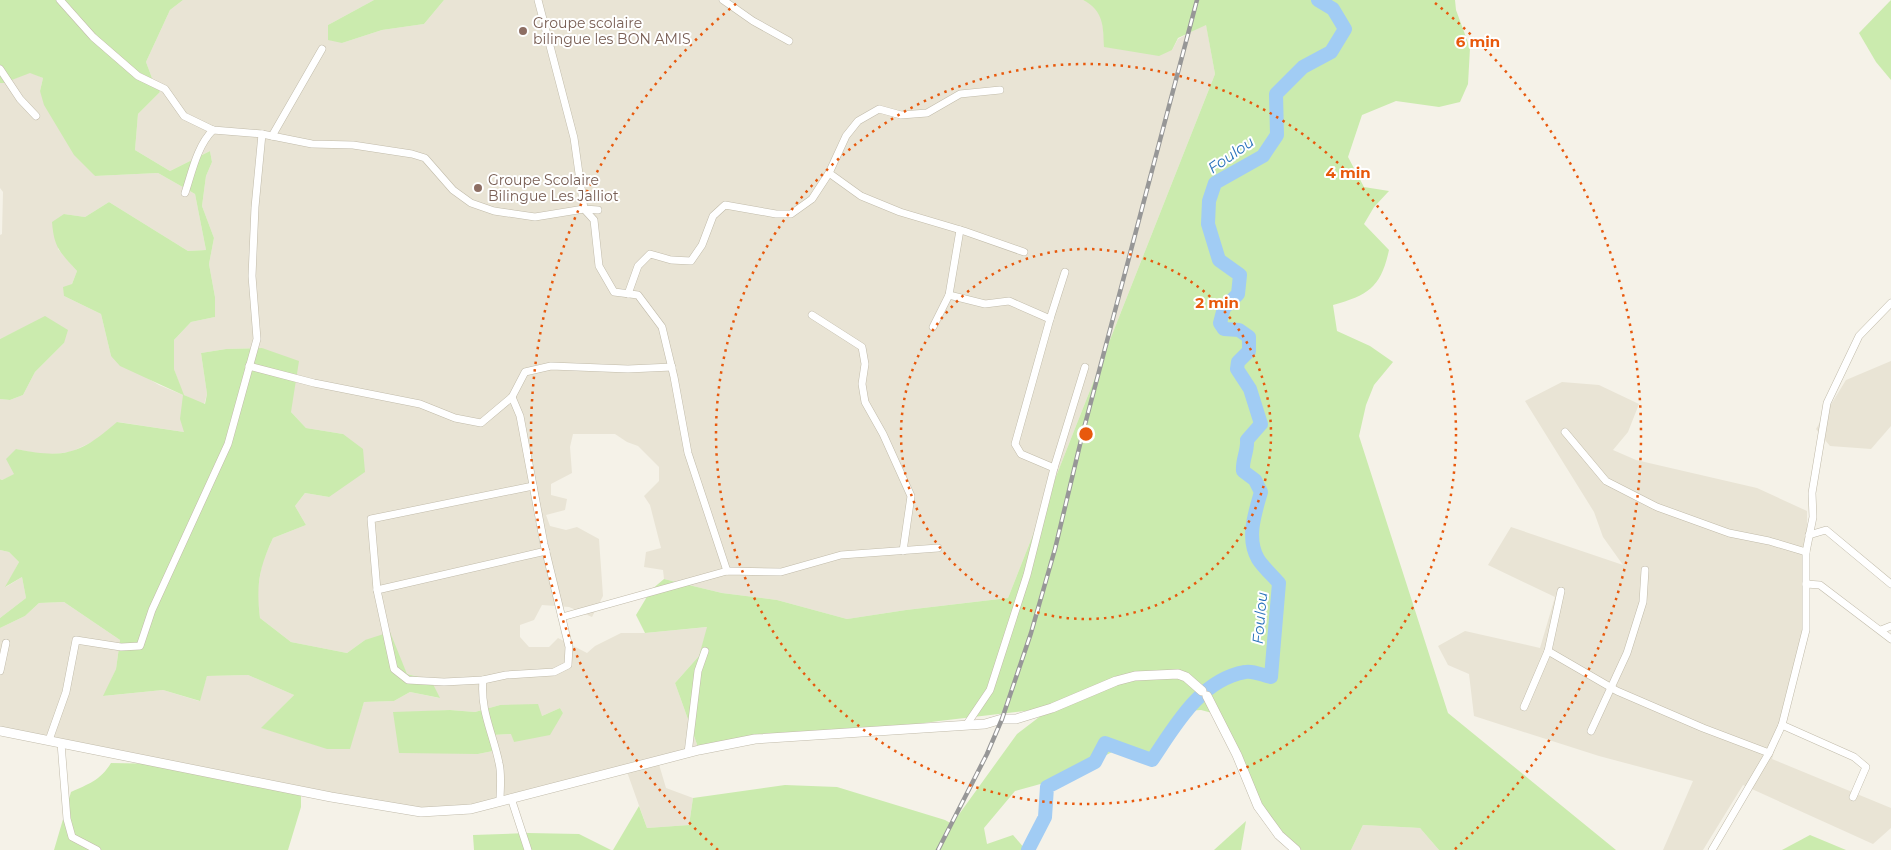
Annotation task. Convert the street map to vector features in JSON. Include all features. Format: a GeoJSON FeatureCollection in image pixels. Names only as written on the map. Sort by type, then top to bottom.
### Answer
{"type":"FeatureCollection","features":[{"type":"Feature","properties":{"kind":"street"},"geometry":{"type":"LineString","coordinates":[[60,0],[93,37],[138,76],[165,89],[184,116],[213,130],[262,134],[312,144],[353,145],[412,154],[425,158],[453,190],[471,203],[494,211],[535,218],[584,209],[598,210]]}},
{"type":"Feature","properties":{"kind":"street"},"geometry":{"type":"LineString","coordinates":[[538,0],[574,138],[584,209],[594,220],[600,266],[614,292],[638,295],[662,328],[672,367],[688,453],[727,571]]}},
{"type":"Feature","properties":{"kind":"street"},"geometry":{"type":"LineString","coordinates":[[723,0],[753,21],[789,41]]}},
{"type":"Feature","properties":{"kind":"street"},"geometry":{"type":"LineString","coordinates":[[272,136],[322,49]]}},
{"type":"Feature","properties":{"kind":"street"},"geometry":{"type":"LineString","coordinates":[[0,69],[20,99],[36,116]]}},
{"type":"Feature","properties":{"kind":"street"},"geometry":{"type":"LineString","coordinates":[[628,294],[638,266],[650,254],[671,260],[691,261],[702,244],[714,216],[725,205],[776,214],[791,214],[812,199],[829,173],[846,136],[858,121],[879,109],[901,115],[927,113],[960,94],[1000,90]]}},
{"type":"Feature","properties":{"kind":"street"},"geometry":{"type":"LineString","coordinates":[[186,193],[195,160],[213,130]]}},
{"type":"Feature","properties":{"kind":"street"},"geometry":{"type":"LineString","coordinates":[[49,740],[66,692],[76,640],[121,647],[140,646],[152,610],[228,444],[257,339],[252,276],[255,207],[262,134]]}},
{"type":"Feature","properties":{"kind":"street"},"geometry":{"type":"LineString","coordinates":[[829,173],[861,196],[900,212],[1024,252]]}},
{"type":"Feature","properties":{"kind":"street"},"geometry":{"type":"LineString","coordinates":[[933,327],[949,295],[960,230]]}},
{"type":"Feature","properties":{"kind":"street"},"geometry":{"type":"LineString","coordinates":[[1054,468],[1021,454],[1015,444],[1050,318],[1065,272]]}},
{"type":"Feature","properties":{"kind":"street"},"geometry":{"type":"LineString","coordinates":[[949,295],[985,304],[1009,302],[1050,318]]}},
{"type":"Feature","properties":{"kind":"street"},"geometry":{"type":"LineString","coordinates":[[1712,850],[1769,753],[1782,725],[1806,630],[1806,552],[1813,517],[1812,493],[1826,403],[1860,336],[1891,303]]}},
{"type":"Feature","properties":{"kind":"street"},"geometry":{"type":"LineString","coordinates":[[812,315],[862,348],[865,364],[862,384],[865,402],[883,434],[912,496],[903,551]]}},
{"type":"Feature","properties":{"kind":"street"},"geometry":{"type":"LineString","coordinates":[[249,366],[314,383],[420,404],[455,418],[481,423],[512,397],[525,372],[551,366],[628,370],[672,367]]}},
{"type":"Feature","properties":{"kind":"street"},"geometry":{"type":"LineString","coordinates":[[966,724],[990,690],[1027,575],[1054,468],[1085,368]]}},
{"type":"Feature","properties":{"kind":"street"},"geometry":{"type":"LineString","coordinates":[[512,397],[520,416],[534,486],[546,551],[569,647],[568,665],[554,672],[506,675],[483,680],[444,682],[408,680],[394,669],[377,590],[371,519],[534,486]]}},
{"type":"Feature","properties":{"kind":"street"},"geometry":{"type":"LineString","coordinates":[[1565,432],[1606,481],[1657,507],[1729,533],[1769,541],[1806,552]]}},
{"type":"Feature","properties":{"kind":"street"},"geometry":{"type":"LineString","coordinates":[[1809,535],[1826,530],[1891,584]]}},
{"type":"Feature","properties":{"kind":"street"},"geometry":{"type":"LineString","coordinates":[[562,618],[727,571],[781,572],[841,555],[938,548]]}},
{"type":"Feature","properties":{"kind":"street"},"geometry":{"type":"LineString","coordinates":[[377,590],[546,551]]}},
{"type":"Feature","properties":{"kind":"street"},"geometry":{"type":"LineString","coordinates":[[1592,731],[1627,653],[1643,602],[1646,570]]}},
{"type":"Feature","properties":{"kind":"street"},"geometry":{"type":"LineString","coordinates":[[1806,584],[1820,584],[1891,639]]}},
{"type":"Feature","properties":{"kind":"street"},"geometry":{"type":"LineString","coordinates":[[1524,707],[1548,651],[1561,591]]}},
{"type":"Feature","properties":{"kind":"street"},"geometry":{"type":"LineString","coordinates":[[1881,630],[1891,626]]}},
{"type":"Feature","properties":{"kind":"street"},"geometry":{"type":"LineString","coordinates":[[0,671],[6,643]]}},
{"type":"Feature","properties":{"kind":"street"},"geometry":{"type":"LineString","coordinates":[[688,753],[698,671],[705,651]]}},
{"type":"Feature","properties":{"kind":"street"},"geometry":{"type":"LineString","coordinates":[[1548,651],[1611,688],[1703,728],[1769,753]]}},
{"type":"Feature","properties":{"kind":"street"},"geometry":{"type":"LineString","coordinates":[[0,731],[331,797],[421,812],[471,809],[688,753],[755,740],[1016,719],[1052,708],[1116,681],[1135,676],[1178,674],[1186,677],[1204,694],[1237,755],[1258,806],[1280,835],[1296,850]]}},
{"type":"Feature","properties":{"kind":"street"},"geometry":{"type":"LineString","coordinates":[[483,680],[481,697],[484,712],[500,764],[500,801]]}},
{"type":"Feature","properties":{"kind":"street"},"geometry":{"type":"LineString","coordinates":[[1782,725],[1854,756],[1866,767],[1853,797]]}},
{"type":"Feature","properties":{"kind":"street"},"geometry":{"type":"LineString","coordinates":[[61,742],[67,819],[72,837],[97,850]]}},
{"type":"Feature","properties":{"kind":"street"},"geometry":{"type":"LineString","coordinates":[[511,798],[528,850]]}},
{"type":"Feature","properties":{"kind":"shaded area"},"geometry":{"type":"Polygon","coordinates":[[[183,0],[374,0],[328,25],[342,43],[382,30],[424,24],[444,0],[1083,0],[1094,5],[1102,19],[1105,47],[1172,50],[1178,39],[1206,24],[1215,74],[1008,598],[847,619],[777,600],[722,593],[664,579],[663,570],[644,567],[646,552],[661,548],[650,505],[644,496],[659,481],[659,467],[638,446],[627,442],[615,434],[573,434],[570,447],[572,473],[551,484],[551,495],[567,499],[565,510],[546,515],[550,526],[566,530],[577,527],[599,539],[603,596],[592,617],[569,607],[542,605],[534,620],[520,625],[520,637],[529,647],[549,647],[558,638],[587,653],[595,646],[621,633],[645,633],[708,627],[699,656],[675,683],[699,750],[658,761],[666,788],[693,798],[689,825],[647,828],[626,769],[471,809],[421,812],[0,731],[0,628],[25,616],[39,603],[64,602],[120,640],[116,669],[104,696],[163,690],[199,701],[207,676],[248,675],[294,695],[262,728],[349,749],[364,702],[394,701],[410,692],[439,698],[431,680],[407,674],[400,659],[365,640],[347,653],[291,642],[260,618],[257,594],[262,563],[273,538],[306,525],[295,506],[305,493],[329,497],[343,434],[306,428],[291,412],[262,348],[226,349],[201,353],[207,394],[204,405],[184,395],[184,432],[118,422],[96,440],[71,452],[44,455],[16,449],[15,474],[2,480],[0,479],[0,399],[10,400],[23,395],[35,372],[64,343],[45,317],[0,339],[0,235],[2,234],[3,192],[0,188],[0,83],[30,72],[43,78],[40,91],[95,176],[158,173],[195,194],[206,250],[188,251],[109,202],[85,217],[64,214],[58,249],[77,271],[72,284],[64,296],[101,314],[111,356],[159,385],[183,395],[174,369],[174,340],[191,322],[215,317],[215,297],[209,264],[214,238],[202,206],[206,176],[212,162],[210,151],[170,171],[135,150],[138,114],[160,92],[146,62],[170,10],[183,0]],[[500,705],[475,712],[450,710],[393,713],[478,754],[493,751],[492,735],[512,734],[514,742],[563,713],[560,708],[542,716],[500,705]]]}},
{"type":"Feature","properties":{"kind":"shaded area"},"geometry":{"type":"Polygon","coordinates":[[[1891,361],[1891,426],[1871,449],[1830,446],[1816,429],[1846,380],[1891,361]]]}},
{"type":"Feature","properties":{"kind":"shaded area"},"geometry":{"type":"Polygon","coordinates":[[[1562,382],[1599,385],[1639,404],[1628,432],[1613,450],[1636,460],[1757,488],[1807,511],[1807,642],[1772,759],[1891,808],[1891,828],[1873,844],[1743,785],[1703,850],[1663,850],[1693,781],[1599,756],[1474,716],[1469,674],[1448,665],[1438,646],[1465,631],[1540,648],[1555,597],[1488,565],[1511,527],[1623,565],[1603,537],[1594,512],[1525,401],[1562,382]]]}},
{"type":"Feature","properties":{"kind":"shaded area"},"geometry":{"type":"Polygon","coordinates":[[[0,550],[9,552],[19,562],[6,587],[22,577],[26,598],[0,618],[0,550]]]}},
{"type":"Feature","properties":{"kind":"shaded area"},"geometry":{"type":"Polygon","coordinates":[[[1363,825],[1420,828],[1439,850],[1351,850],[1363,825]]]}},
{"type":"Feature","properties":{"kind":"green space"},"geometry":{"type":"Polygon","coordinates":[[[0,0],[183,0],[170,10],[146,62],[160,92],[138,114],[135,150],[170,171],[210,151],[212,162],[206,176],[202,206],[214,238],[209,264],[215,297],[215,317],[191,322],[174,340],[174,369],[184,395],[205,404],[207,394],[201,353],[226,349],[262,348],[299,361],[291,412],[306,428],[343,434],[363,449],[365,472],[329,497],[305,493],[295,506],[306,525],[273,538],[264,559],[260,577],[258,596],[260,618],[291,642],[347,653],[365,640],[390,632],[407,674],[431,680],[440,698],[410,692],[394,701],[364,702],[350,749],[327,749],[261,728],[294,695],[248,675],[207,676],[200,701],[163,690],[103,696],[116,669],[120,640],[64,602],[39,603],[25,616],[0,628],[0,618],[26,598],[22,577],[5,587],[19,562],[9,552],[0,550],[0,479],[2,480],[14,474],[6,459],[16,449],[47,453],[71,451],[92,441],[117,422],[184,432],[180,419],[183,395],[120,366],[111,356],[101,314],[64,296],[63,287],[72,284],[77,271],[56,244],[52,222],[64,214],[85,217],[109,202],[188,251],[206,250],[195,194],[158,173],[95,176],[74,155],[44,105],[40,91],[43,78],[30,73],[0,83],[0,0]]]}},
{"type":"Feature","properties":{"kind":"green space"},"geometry":{"type":"Polygon","coordinates":[[[374,0],[444,0],[424,24],[382,30],[342,43],[328,40],[328,25],[374,0]]]}},
{"type":"Feature","properties":{"kind":"green space"},"geometry":{"type":"Polygon","coordinates":[[[1083,0],[1455,0],[1456,10],[1470,48],[1468,84],[1460,102],[1439,107],[1396,101],[1362,115],[1348,157],[1364,187],[1389,191],[1374,207],[1364,224],[1389,250],[1382,273],[1372,288],[1356,297],[1333,305],[1337,331],[1370,346],[1393,362],[1374,385],[1366,405],[1359,436],[1448,713],[1616,850],[1439,850],[1420,828],[1363,825],[1351,850],[1296,850],[1258,806],[1216,714],[1201,710],[1186,711],[1152,760],[1112,752],[1047,787],[1044,783],[1015,791],[984,828],[987,844],[1013,835],[1026,850],[613,850],[639,806],[647,828],[689,825],[693,798],[785,785],[837,787],[945,820],[952,824],[1017,734],[1051,708],[924,723],[911,728],[856,730],[699,750],[675,683],[699,656],[707,627],[645,633],[636,615],[651,590],[664,579],[722,593],[777,600],[847,619],[1008,598],[1215,74],[1206,25],[1178,38],[1172,50],[1159,56],[1104,47],[1099,14],[1090,4],[1083,0]]]}},
{"type":"Feature","properties":{"kind":"green space"},"geometry":{"type":"Polygon","coordinates":[[[1891,0],[1891,80],[1876,62],[1859,33],[1891,0]]]}},
{"type":"Feature","properties":{"kind":"green space"},"geometry":{"type":"Polygon","coordinates":[[[45,316],[68,330],[64,343],[35,372],[23,395],[10,400],[0,399],[0,339],[45,316]]]}},
{"type":"Feature","properties":{"kind":"green space"},"geometry":{"type":"Polygon","coordinates":[[[538,704],[542,716],[560,708],[563,713],[550,735],[514,742],[511,734],[492,735],[493,751],[478,754],[399,753],[393,712],[450,710],[475,712],[500,705],[538,704]]]}},
{"type":"Feature","properties":{"kind":"green space"},"geometry":{"type":"Polygon","coordinates":[[[111,763],[165,764],[301,791],[301,807],[288,850],[54,850],[71,792],[98,778],[111,763]]]}},
{"type":"Feature","properties":{"kind":"green space"},"geometry":{"type":"Polygon","coordinates":[[[1246,821],[1241,850],[1214,850],[1246,821]]]}},
{"type":"Feature","properties":{"kind":"green space"},"geometry":{"type":"Polygon","coordinates":[[[579,834],[611,850],[474,850],[473,835],[579,834]]]}},
{"type":"Feature","properties":{"kind":"green space"},"geometry":{"type":"Polygon","coordinates":[[[1810,835],[1846,850],[1782,850],[1810,835]]]}},
{"type":"Feature","properties":{"kind":"waterway","name":"Foulou"},"geometry":{"type":"LineString","coordinates":[[1028,850],[1045,817],[1047,787],[1095,762],[1105,743],[1152,760],[1190,706],[1215,684],[1245,672],[1255,672],[1271,677],[1279,583],[1260,562],[1254,551],[1253,525],[1261,492],[1255,480],[1243,471],[1247,440],[1261,424],[1250,389],[1237,369],[1238,362],[1249,351],[1249,337],[1239,330],[1224,329],[1220,323],[1224,308],[1238,294],[1240,275],[1219,260],[1208,224],[1209,201],[1215,183],[1263,156],[1277,135],[1276,94],[1303,67],[1331,52],[1345,29],[1333,9],[1318,0]]}},
{"type":"Feature","properties":{"kind":"railway"},"geometry":{"type":"LineString","coordinates":[[938,850],[987,754],[1002,719],[1031,633],[1055,549],[1083,432],[1197,0]]}},
{"type":"Feature","properties":{"kind":"place","name":"Groupe scolaire bilingue les BON AMIS"},"geometry":{"type":"Point","coordinates":[523,31]}},
{"type":"Feature","properties":{"kind":"place","name":"Groupe Scolaire Bilingue Les Jalliot"},"geometry":{"type":"Point","coordinates":[478,188]}}]}
